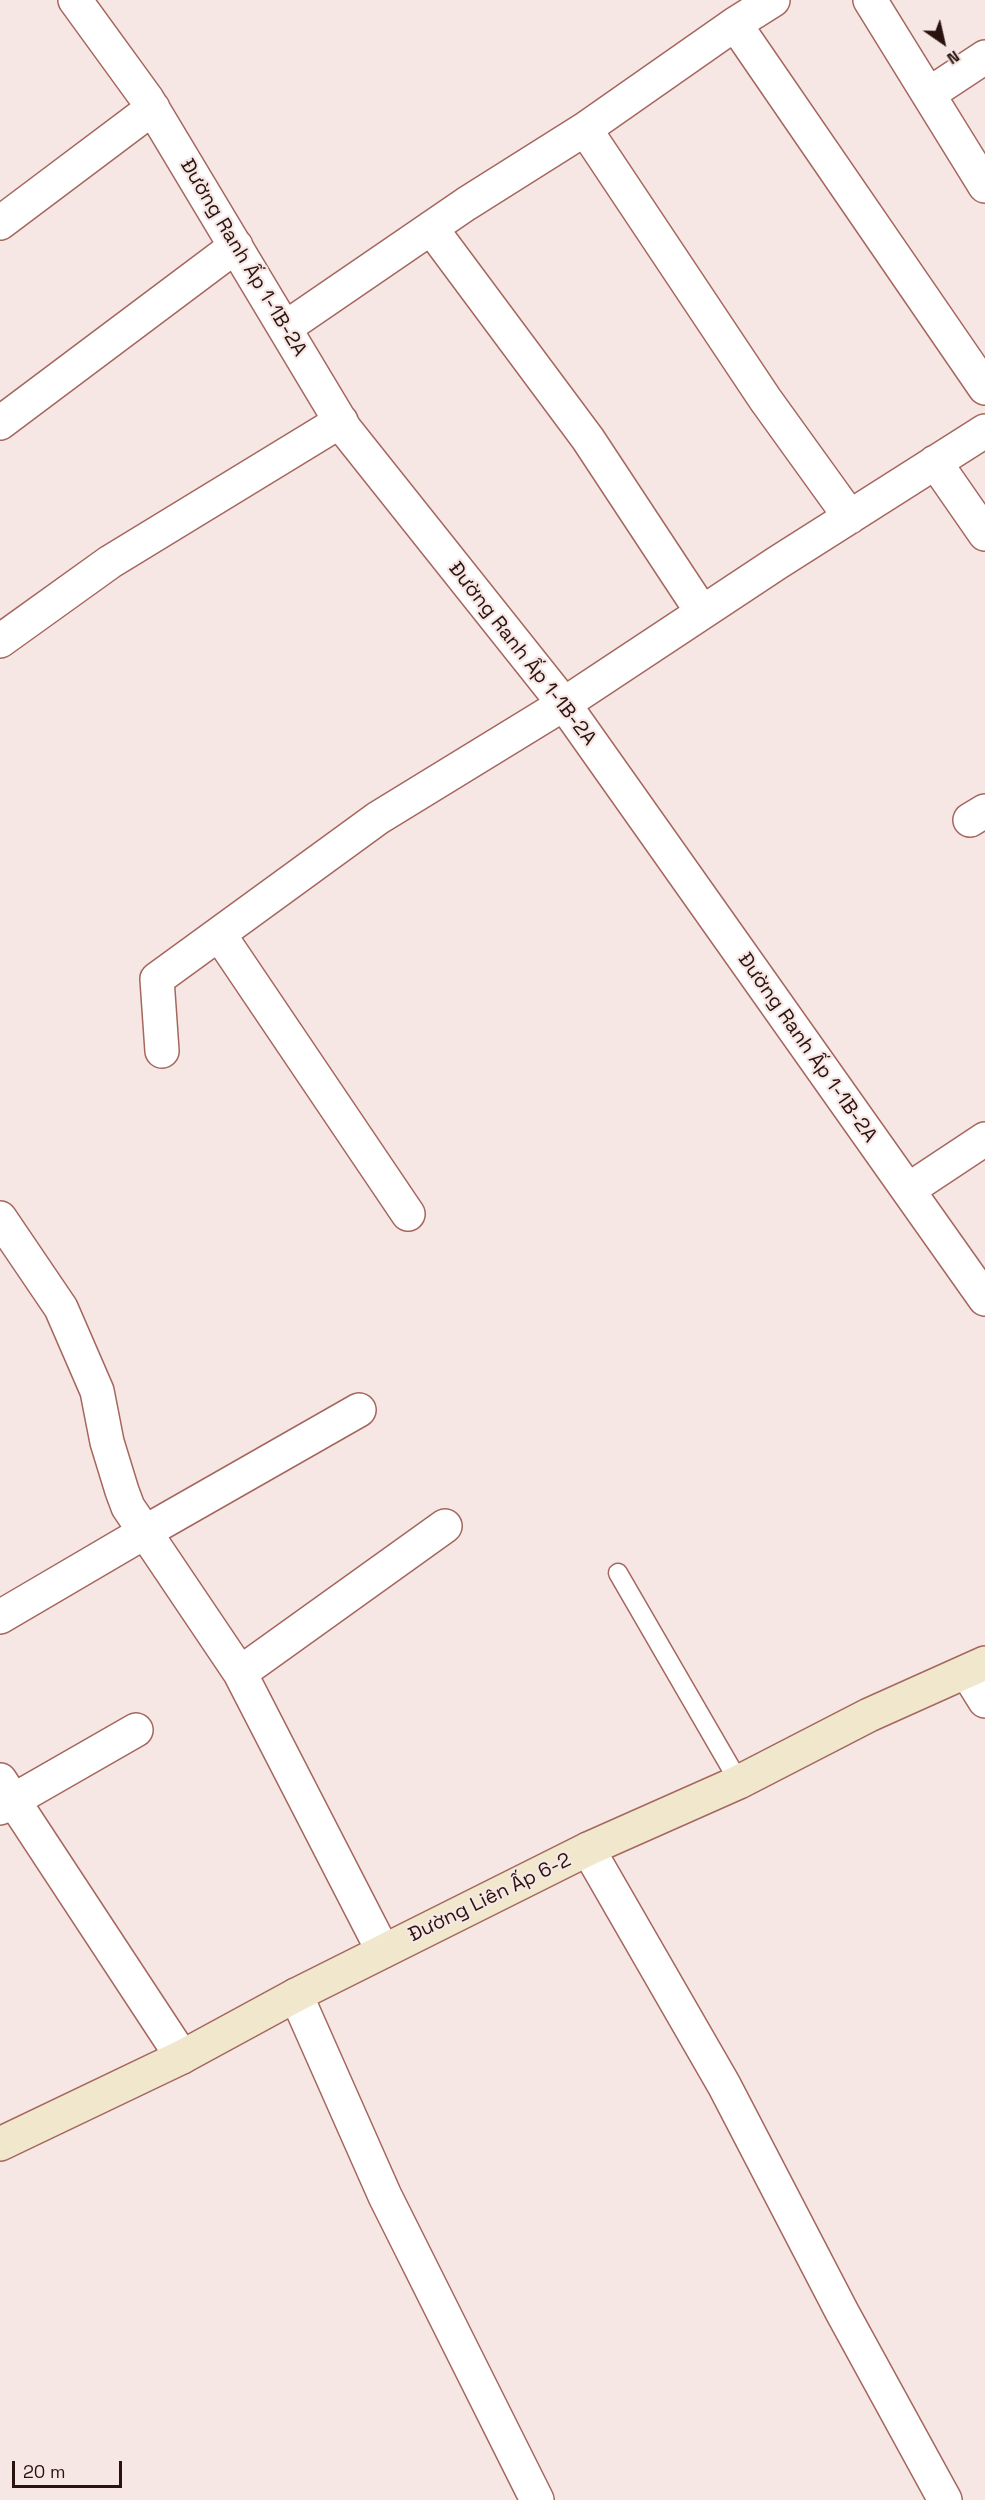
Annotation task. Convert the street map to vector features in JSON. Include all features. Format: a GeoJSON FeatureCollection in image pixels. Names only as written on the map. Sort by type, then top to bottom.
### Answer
{"type":"FeatureCollection","features":[{"type":"Feature","properties":{"kind":"street","name":"Đường Ranh Ấp 1-1B-2A"},"geometry":{"type":"LineString","coordinates":[[75,0],[153,108],[340,421],[564,704],[985,1299]]}},
{"type":"Feature","properties":{"kind":"street"},"geometry":{"type":"LineString","coordinates":[[285,328],[431,228],[585,129],[773,0]]}},
{"type":"Feature","properties":{"kind":"street"},"geometry":{"type":"LineString","coordinates":[[870,0],[985,186]]}},
{"type":"Feature","properties":{"kind":"street"},"geometry":{"type":"LineString","coordinates":[[735,24],[985,388]]}},
{"type":"Feature","properties":{"kind":"street"},"geometry":{"type":"LineString","coordinates":[[929,94],[985,57]]}},
{"type":"Feature","properties":{"kind":"street"},"geometry":{"type":"LineString","coordinates":[[0,223],[153,108]]}},
{"type":"Feature","properties":{"kind":"street"},"geometry":{"type":"LineString","coordinates":[[585,129],[765,399],[850,517]]}},
{"type":"Feature","properties":{"kind":"street"},"geometry":{"type":"LineString","coordinates":[[431,228],[588,439],[702,612]]}},
{"type":"Feature","properties":{"kind":"street"},"geometry":{"type":"LineString","coordinates":[[0,423],[236,246]]}},
{"type":"Feature","properties":{"kind":"street"},"geometry":{"type":"LineString","coordinates":[[0,641],[110,562],[340,421]]}},
{"type":"Feature","properties":{"kind":"street"},"geometry":{"type":"LineString","coordinates":[[162,1051],[157,979],[378,818],[564,704],[702,612],[985,431]]}},
{"type":"Feature","properties":{"kind":"street"},"geometry":{"type":"LineString","coordinates":[[936,462],[985,534]]}},
{"type":"Feature","properties":{"kind":"street"},"geometry":{"type":"LineString","coordinates":[[219,934],[408,1214]]}},
{"type":"Feature","properties":{"kind":"street"},"geometry":{"type":"LineString","coordinates":[[908,1190],[985,1139]]}},
{"type":"Feature","properties":{"kind":"street"},"geometry":{"type":"LineString","coordinates":[[0,1218],[61,1308],[97,1391],[107,1442],[128,1507],[240,1673],[383,1951]]}},
{"type":"Feature","properties":{"kind":"street"},"geometry":{"type":"LineString","coordinates":[[0,1617],[359,1410]]}},
{"type":"Feature","properties":{"kind":"street"},"geometry":{"type":"LineString","coordinates":[[240,1673],[445,1526]]}},
{"type":"Feature","properties":{"kind":"street"},"geometry":{"type":"LineString","coordinates":[[976,1667],[985,1701]]}},
{"type":"Feature","properties":{"kind":"street","name":"Đường Liên Ấp 6-2"},"geometry":{"type":"LineString","coordinates":[[0,2144],[182,2057],[296,1995],[588,1849],[739,1782],[869,1716],[976,1667]]}},
{"type":"Feature","properties":{"kind":"street"},"geometry":{"type":"LineString","coordinates":[[136,1730],[5,1797],[182,2057]]}},
{"type":"Feature","properties":{"kind":"street"},"geometry":{"type":"LineString","coordinates":[[588,1849],[724,2085],[842,2312],[945,2500]]}},
{"type":"Feature","properties":{"kind":"street"},"geometry":{"type":"LineString","coordinates":[[296,1995],[385,2196],[537,2500]]}},
{"type":"Feature","properties":{"kind":"lane"},"geometry":{"type":"LineString","coordinates":[[618,1573],[739,1782]]}}]}
